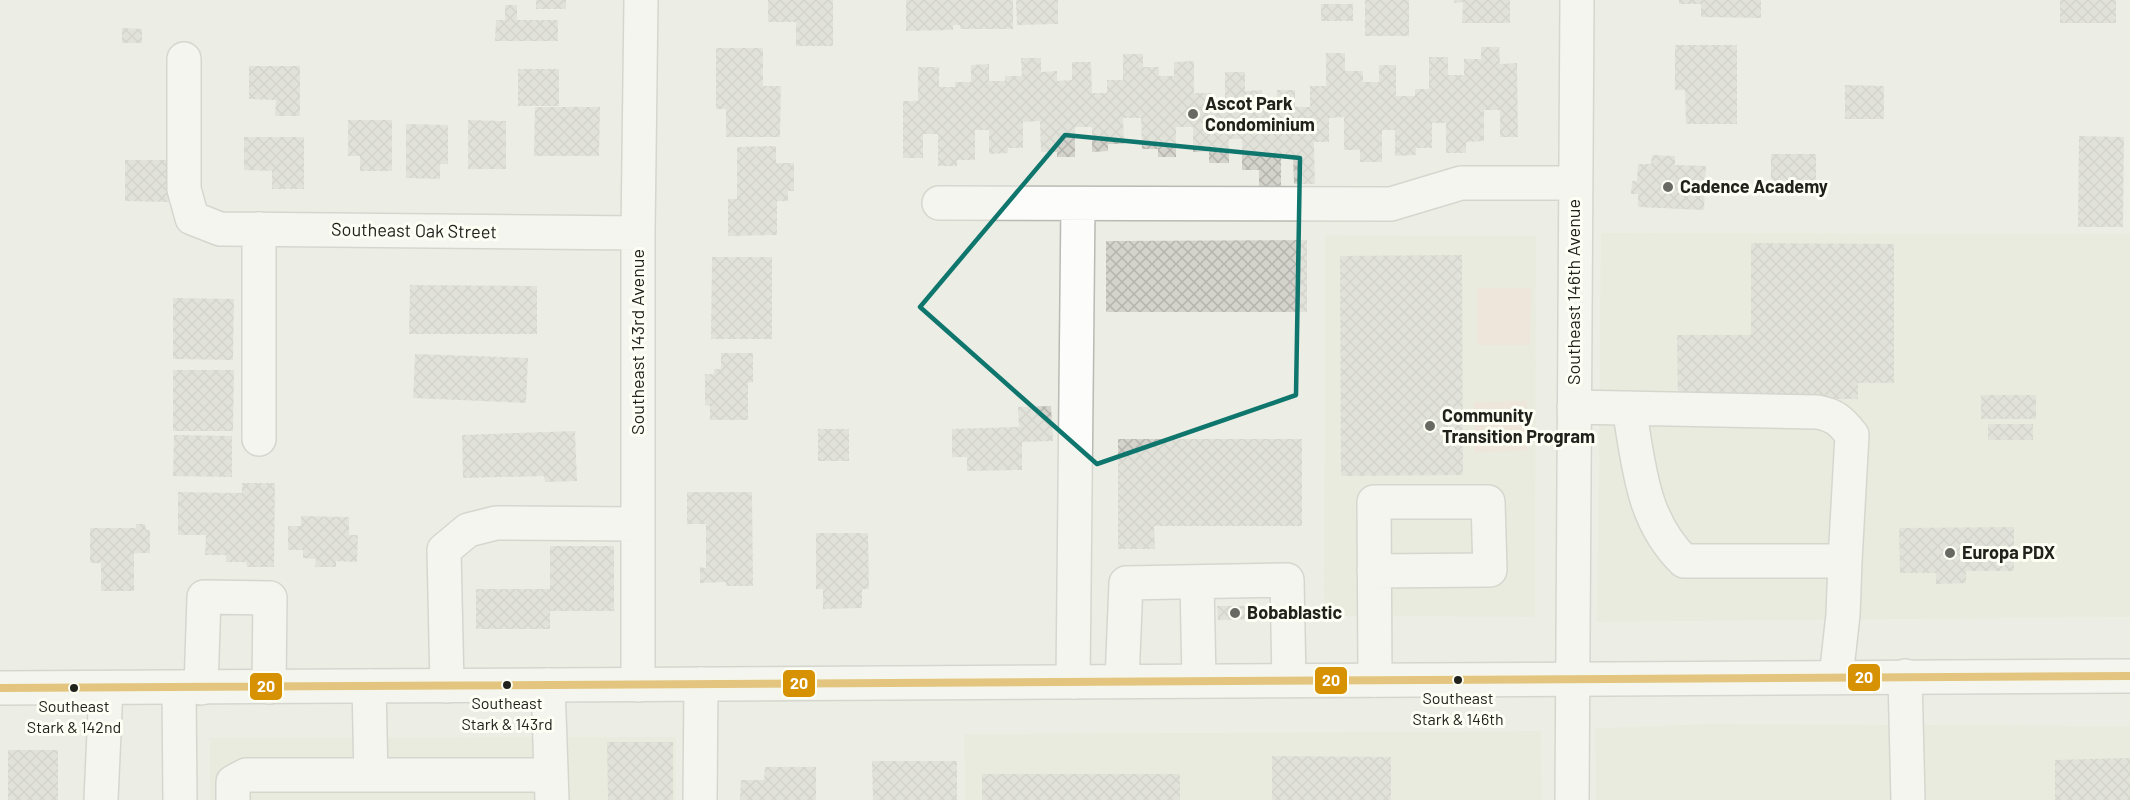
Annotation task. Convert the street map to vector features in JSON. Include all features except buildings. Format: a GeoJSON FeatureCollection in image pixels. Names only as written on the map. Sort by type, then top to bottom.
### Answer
{"type":"FeatureCollection","features":[{"type":"Feature","properties":{"kind":"street","name":"Southeast 143rd Avenue"},"geometry":{"type":"LineString","coordinates":[[638,685],[638,233],[641,0]]}},
{"type":"Feature","properties":{"kind":"street","name":"Southeast 146th Avenue"},"geometry":{"type":"LineString","coordinates":[[1572,800],[1577,0]]}},
{"type":"Feature","properties":{"kind":"street","name":"Southeast Oak Street"},"geometry":{"type":"LineString","coordinates":[[184,59],[184,189],[192,218],[220,229],[638,233]]}},
{"type":"Feature","properties":{"kind":"street"},"geometry":{"type":"LineString","coordinates":[[939,203],[1391,204],[1461,183],[1575,183]]}},
{"type":"Feature","properties":{"kind":"street"},"geometry":{"type":"LineString","coordinates":[[1073,682],[1078,204]]}},
{"type":"Feature","properties":{"kind":"street"},"geometry":{"type":"LineString","coordinates":[[260,229],[260,439]]}},
{"type":"Feature","properties":{"kind":"street"},"geometry":{"type":"LineString","coordinates":[[1574,407],[1817,412],[1832,415],[1842,421],[1852,435],[1844,615],[1836,677]]}},
{"type":"Feature","properties":{"kind":"street"},"geometry":{"type":"LineString","coordinates":[[1629,408],[1645,492],[1653,517],[1662,535],[1684,561],[1845,561]]}},
{"type":"Feature","properties":{"kind":"street"},"geometry":{"type":"LineString","coordinates":[[447,686],[444,550],[456,538],[468,530],[496,523],[638,524]]}},
{"type":"Feature","properties":{"kind":"street"},"geometry":{"type":"LineString","coordinates":[[1374,571],[1375,680]]}},
{"type":"Feature","properties":{"kind":"street"},"geometry":{"type":"LineString","coordinates":[[1122,681],[1126,583],[1287,580],[1289,680]]}},
{"type":"Feature","properties":{"kind":"street"},"geometry":{"type":"LineString","coordinates":[[1197,582],[1199,681]]}},
{"type":"Feature","properties":{"kind":"street"},"geometry":{"type":"LineString","coordinates":[[180,800],[190,688],[204,597],[270,598],[269,687]]}},
{"type":"Feature","properties":{"kind":"street"},"geometry":{"type":"LineString","coordinates":[[1905,676],[1908,800]]}},
{"type":"Feature","properties":{"kind":"street"},"geometry":{"type":"LineString","coordinates":[[0,688],[2130,676]]}},
{"type":"Feature","properties":{"kind":"street"},"geometry":{"type":"LineString","coordinates":[[700,800],[701,684]]}},
{"type":"Feature","properties":{"kind":"street"},"geometry":{"type":"LineString","coordinates":[[233,800],[233,782],[246,775],[371,775],[477,788],[552,787],[548,685]]}},
{"type":"Feature","properties":{"kind":"street"},"geometry":{"type":"LineString","coordinates":[[369,686],[371,775]]}},
{"type":"Feature","properties":{"kind":"street"},"geometry":{"type":"LineString","coordinates":[[101,800],[106,688]]}},
{"type":"Feature","properties":{"kind":"highlighted area"},"geometry":{"type":"Polygon","coordinates":[[[1065,135],[1300,158],[1296,395],[1097,464],[920,307],[1065,135]]]}},
{"type":"Feature","properties":{"kind":"shaded area"},"geometry":{"type":"Polygon","coordinates":[[[1601,233],[2130,234],[2130,617],[1597,622],[1601,233]]]}},
{"type":"Feature","properties":{"kind":"shaded area","name":"Community Transition Program"},"geometry":{"type":"Polygon","coordinates":[[[1325,235],[1536,236],[1535,617],[1324,616],[1325,235]]]}},
{"type":"Feature","properties":{"kind":"shaded area"},"geometry":{"type":"Polygon","coordinates":[[[1477,288],[1531,288],[1530,345],[1477,345],[1477,288]]]}},
{"type":"Feature","properties":{"kind":"shaded area"},"geometry":{"type":"Polygon","coordinates":[[[1527,401],[1527,451],[1474,452],[1474,402],[1527,401]]]}},
{"type":"Feature","properties":{"kind":"shaded area"},"geometry":{"type":"Polygon","coordinates":[[[1708,724],[2130,726],[2130,800],[1596,800],[1595,728],[1708,724]]]}},
{"type":"Feature","properties":{"kind":"shaded area"},"geometry":{"type":"Polygon","coordinates":[[[1541,731],[1542,800],[965,800],[964,734],[1541,731]]]}},
{"type":"Feature","properties":{"kind":"shaded area"},"geometry":{"type":"Polygon","coordinates":[[[676,737],[676,800],[210,800],[210,738],[676,737]]]}},
{"type":"Feature","properties":{"kind":"transit line","name":"20"},"geometry":{"type":"LineString","coordinates":[[0,688],[2130,676]]}},
{"type":"Feature","properties":{"kind":"place","name":"Ascot Park Condominium"},"geometry":{"type":"Point","coordinates":[1193,114]}},
{"type":"Feature","properties":{"kind":"place","name":"Cadence Academy"},"geometry":{"type":"Point","coordinates":[1668,187]}},
{"type":"Feature","properties":{"kind":"place","name":"Community Transition Program"},"geometry":{"type":"Point","coordinates":[1430,426]}},
{"type":"Feature","properties":{"kind":"place","name":"Europa PDX"},"geometry":{"type":"Point","coordinates":[1950,553]}},
{"type":"Feature","properties":{"kind":"place","name":"Bobablastic"},"geometry":{"type":"Point","coordinates":[1235,613]}},
{"type":"Feature","properties":{"kind":"place","name":"Southeast Stark & 146th"},"geometry":{"type":"Point","coordinates":[1458,680]}},
{"type":"Feature","properties":{"kind":"place","name":"Southeast Stark & 143rd"},"geometry":{"type":"Point","coordinates":[507,685]}},
{"type":"Feature","properties":{"kind":"place","name":"Southeast Stark & 142nd"},"geometry":{"type":"Point","coordinates":[74,688]}}]}
